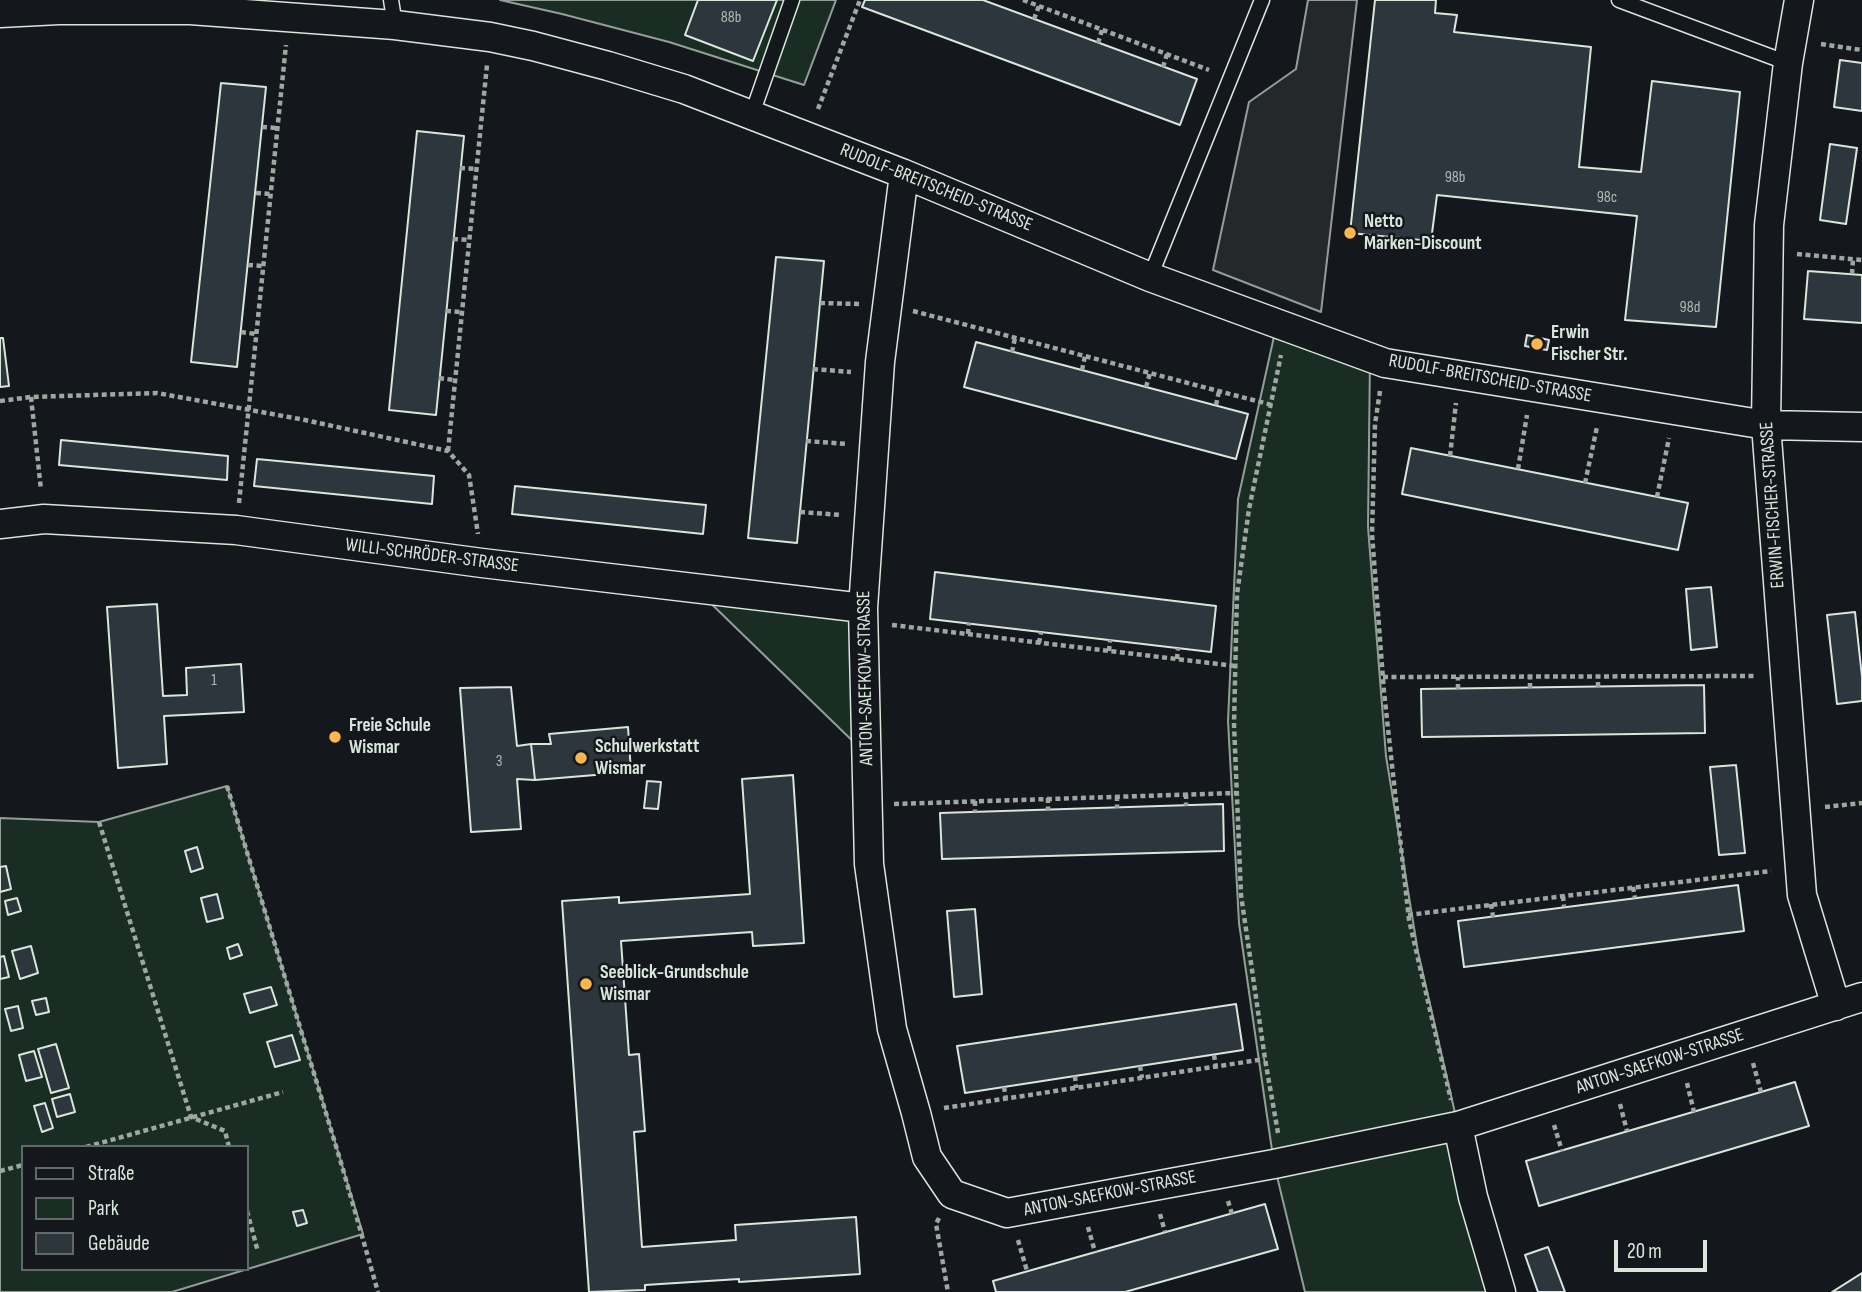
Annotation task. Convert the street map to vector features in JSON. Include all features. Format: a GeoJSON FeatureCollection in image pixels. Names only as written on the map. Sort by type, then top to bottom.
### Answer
{"type":"FeatureCollection","features":[{"type":"Feature","properties":{"kind":"street","name":"ERWIN-FISCHER-STRASSE"},"geometry":{"type":"LineString","coordinates":[[1799,0],[1790,51],[1769,225],[1766,425],[1802,895],[1849,1002]]}},
{"type":"Feature","properties":{"kind":"street","name":"RUDOLF-BREITSCHEID-STRASSE"},"geometry":{"type":"LineString","coordinates":[[0,13],[190,10],[289,16],[393,12],[533,46],[684,89],[904,174],[1150,277],[1385,363],[1766,425],[1862,428]]}},
{"type":"Feature","properties":{"kind":"street","name":"ANTON-SAEFKOW-STRASSE"},"geometry":{"type":"LineString","coordinates":[[904,174],[879,374],[863,615],[869,864],[892,1029],[927,1157],[952,1194],[1007,1213],[1283,1162],[1458,1126],[1849,1002]]}},
{"type":"Feature","properties":{"kind":"street","name":"WILLI-SCHRÖDER-STRASSE"},"geometry":{"type":"LineString","coordinates":[[0,524],[44,519],[236,530],[863,615]]}},
{"type":"Feature","properties":{"kind":"street"},"geometry":{"type":"LineString","coordinates":[[1458,1126],[1474,1197],[1501,1292]]}},
{"type":"Feature","properties":{"kind":"lane"},"geometry":{"type":"LineString","coordinates":[[752,114],[792,0]]}},
{"type":"Feature","properties":{"kind":"lane"},"geometry":{"type":"LineString","coordinates":[[1150,277],[1262,0]]}},
{"type":"Feature","properties":{"kind":"lane"},"geometry":{"type":"LineString","coordinates":[[1619,0],[1790,51]]}},
{"type":"Feature","properties":{"kind":"path"},"geometry":{"type":"LineString","coordinates":[[808,136],[860,0]]}},
{"type":"Feature","properties":{"kind":"path"},"geometry":{"type":"LineString","coordinates":[[1023,0],[1230,78]]}},
{"type":"Feature","properties":{"kind":"path"},"geometry":{"type":"LineString","coordinates":[[1034,19],[1039,6]]}},
{"type":"Feature","properties":{"kind":"path"},"geometry":{"type":"LineString","coordinates":[[236,530],[289,16]]}},
{"type":"Feature","properties":{"kind":"path"},"geometry":{"type":"LineString","coordinates":[[1098,43],[1102,30]]}},
{"type":"Feature","properties":{"kind":"path"},"geometry":{"type":"LineString","coordinates":[[447,451],[490,37]]}},
{"type":"Feature","properties":{"kind":"path"},"geometry":{"type":"LineString","coordinates":[[1790,51],[1862,50]]}},
{"type":"Feature","properties":{"kind":"path"},"geometry":{"type":"LineString","coordinates":[[1163,67],[1167,54]]}},
{"type":"Feature","properties":{"kind":"path"},"geometry":{"type":"LineString","coordinates":[[262,127],[277,128]]}},
{"type":"Feature","properties":{"kind":"path"},"geometry":{"type":"LineString","coordinates":[[460,168],[476,169]]}},
{"type":"Feature","properties":{"kind":"path"},"geometry":{"type":"LineString","coordinates":[[256,193],[270,194]]}},
{"type":"Feature","properties":{"kind":"path"},"geometry":{"type":"LineString","coordinates":[[453,239],[469,240]]}},
{"type":"Feature","properties":{"kind":"path"},"geometry":{"type":"LineString","coordinates":[[1769,251],[1862,260]]}},
{"type":"Feature","properties":{"kind":"path"},"geometry":{"type":"LineString","coordinates":[[1852,274],[1853,260]]}},
{"type":"Feature","properties":{"kind":"path"},"geometry":{"type":"LineString","coordinates":[[248,265],[263,266]]}},
{"type":"Feature","properties":{"kind":"path"},"geometry":{"type":"LineString","coordinates":[[820,303],[888,304],[1272,405]]}},
{"type":"Feature","properties":{"kind":"path"},"geometry":{"type":"LineString","coordinates":[[446,311],[461,312]]}},
{"type":"Feature","properties":{"kind":"path"},"geometry":{"type":"LineString","coordinates":[[1283,1162],[1241,895],[1234,724],[1237,594],[1249,509],[1286,326]]}},
{"type":"Feature","properties":{"kind":"path"},"geometry":{"type":"LineString","coordinates":[[241,332],[256,334]]}},
{"type":"Feature","properties":{"kind":"path"},"geometry":{"type":"LineString","coordinates":[[1012,352],[1015,338]]}},
{"type":"Feature","properties":{"kind":"path"},"geometry":{"type":"LineString","coordinates":[[1082,370],[1085,356]]}},
{"type":"Feature","properties":{"kind":"path"},"geometry":{"type":"LineString","coordinates":[[1385,363],[1375,424],[1372,534],[1383,677],[1408,915],[1458,1126]]}},
{"type":"Feature","properties":{"kind":"path"},"geometry":{"type":"LineString","coordinates":[[813,369],[879,374]]}},
{"type":"Feature","properties":{"kind":"path"},"geometry":{"type":"LineString","coordinates":[[1146,387],[1150,373]]}},
{"type":"Feature","properties":{"kind":"path"},"geometry":{"type":"LineString","coordinates":[[1450,456],[1459,375]]}},
{"type":"Feature","properties":{"kind":"path"},"geometry":{"type":"LineString","coordinates":[[439,378],[454,380]]}},
{"type":"Feature","properties":{"kind":"path"},"geometry":{"type":"LineString","coordinates":[[1518,469],[1532,387]]}},
{"type":"Feature","properties":{"kind":"path"},"geometry":{"type":"LineString","coordinates":[[1216,405],[1219,391]]}},
{"type":"Feature","properties":{"kind":"path"},"geometry":{"type":"LineString","coordinates":[[0,401],[31,397],[157,393],[248,409],[447,451],[468,475],[482,563]]}},
{"type":"Feature","properties":{"kind":"path"},"geometry":{"type":"LineString","coordinates":[[31,397],[44,519]]}},
{"type":"Feature","properties":{"kind":"path"},"geometry":{"type":"LineString","coordinates":[[1585,483],[1603,398]]}},
{"type":"Feature","properties":{"kind":"path"},"geometry":{"type":"LineString","coordinates":[[1657,497],[1675,410]]}},
{"type":"Feature","properties":{"kind":"path"},"geometry":{"type":"LineString","coordinates":[[806,441],[874,446]]}},
{"type":"Feature","properties":{"kind":"path"},"geometry":{"type":"LineString","coordinates":[[800,512],[869,516]]}},
{"type":"Feature","properties":{"kind":"path"},"geometry":{"type":"LineString","coordinates":[[863,615],[968,634],[1235,666]]}},
{"type":"Feature","properties":{"kind":"path"},"geometry":{"type":"LineString","coordinates":[[968,634],[969,623]]}},
{"type":"Feature","properties":{"kind":"path"},"geometry":{"type":"LineString","coordinates":[[1040,643],[1041,632]]}},
{"type":"Feature","properties":{"kind":"path"},"geometry":{"type":"LineString","coordinates":[[1109,651],[1110,640]]}},
{"type":"Feature","properties":{"kind":"path"},"geometry":{"type":"LineString","coordinates":[[1177,659],[1178,648]]}},
{"type":"Feature","properties":{"kind":"path"},"geometry":{"type":"LineString","coordinates":[[1670,676],[1671,686]]}},
{"type":"Feature","properties":{"kind":"path"},"geometry":{"type":"LineString","coordinates":[[1383,677],[1785,676]]}},
{"type":"Feature","properties":{"kind":"path"},"geometry":{"type":"LineString","coordinates":[[1458,677],[1458,689]]}},
{"type":"Feature","properties":{"kind":"path"},"geometry":{"type":"LineString","coordinates":[[1530,677],[1530,688]]}},
{"type":"Feature","properties":{"kind":"path"},"geometry":{"type":"LineString","coordinates":[[1598,677],[1598,687]]}},
{"type":"Feature","properties":{"kind":"path"},"geometry":{"type":"LineString","coordinates":[[226,786],[378,1292]]}},
{"type":"Feature","properties":{"kind":"path"},"geometry":{"type":"LineString","coordinates":[[867,805],[1236,793]]}},
{"type":"Feature","properties":{"kind":"path"},"geometry":{"type":"LineString","coordinates":[[1186,794],[1186,806]]}},
{"type":"Feature","properties":{"kind":"path"},"geometry":{"type":"LineString","coordinates":[[1117,796],[1117,808]]}},
{"type":"Feature","properties":{"kind":"path"},"geometry":{"type":"LineString","coordinates":[[1048,798],[1048,810]]}},
{"type":"Feature","properties":{"kind":"path"},"geometry":{"type":"LineString","coordinates":[[975,800],[975,812]]}},
{"type":"Feature","properties":{"kind":"path"},"geometry":{"type":"LineString","coordinates":[[1796,811],[1862,803]]}},
{"type":"Feature","properties":{"kind":"path"},"geometry":{"type":"LineString","coordinates":[[99,822],[191,1117]]}},
{"type":"Feature","properties":{"kind":"path"},"geometry":{"type":"LineString","coordinates":[[1408,915],[1800,867]]}},
{"type":"Feature","properties":{"kind":"path"},"geometry":{"type":"LineString","coordinates":[[1700,880],[1702,889]]}},
{"type":"Feature","properties":{"kind":"path"},"geometry":{"type":"LineString","coordinates":[[1633,887],[1635,898]]}},
{"type":"Feature","properties":{"kind":"path"},"geometry":{"type":"LineString","coordinates":[[1563,896],[1564,908]]}},
{"type":"Feature","properties":{"kind":"path"},"geometry":{"type":"LineString","coordinates":[[1491,904],[1493,917]]}},
{"type":"Feature","properties":{"kind":"path"},"geometry":{"type":"LineString","coordinates":[[1214,1055],[1216,1067]]}},
{"type":"Feature","properties":{"kind":"path"},"geometry":{"type":"LineString","coordinates":[[916,1113],[1265,1059]]}},
{"type":"Feature","properties":{"kind":"path"},"geometry":{"type":"LineString","coordinates":[[1140,1066],[1142,1078]]}},
{"type":"Feature","properties":{"kind":"path"},"geometry":{"type":"LineString","coordinates":[[1074,1076],[1076,1088]]}},
{"type":"Feature","properties":{"kind":"path"},"geometry":{"type":"LineString","coordinates":[[1004,1087],[1006,1099]]}},
{"type":"Feature","properties":{"kind":"path"},"geometry":{"type":"LineString","coordinates":[[93,1145],[283,1092]]}},
{"type":"Feature","properties":{"kind":"path"},"geometry":{"type":"LineString","coordinates":[[191,1117],[225,1131],[228,1145]]}},
{"type":"Feature","properties":{"kind":"path"},"geometry":{"type":"LineString","coordinates":[[0,1171],[21,1166]]}},
{"type":"Feature","properties":{"kind":"path"},"geometry":{"type":"LineString","coordinates":[[948,1292],[936,1224],[952,1194]]}},
{"type":"Feature","properties":{"kind":"path"},"geometry":{"type":"LineString","coordinates":[[248,1215],[258,1252]]}},
{"type":"Feature","properties":{"kind":"green space"},"geometry":{"type":"Polygon","coordinates":[[[500,0],[836,0],[804,85],[669,42],[500,0]]]}},
{"type":"Feature","properties":{"kind":"green space"},"geometry":{"type":"Polygon","coordinates":[[[1277,323],[1370,357],[1368,527],[1386,756],[1418,952],[1458,1126],[1501,1292],[1305,1292],[1274,1164],[1239,923],[1228,721],[1238,499],[1277,323]]]}},
{"type":"Feature","properties":{"kind":"green space"},"geometry":{"type":"Polygon","coordinates":[[[697,590],[863,608],[864,752],[697,590]]]}},
{"type":"Feature","properties":{"kind":"green space"},"geometry":{"type":"Polygon","coordinates":[[[227,786],[363,1234],[248,1269],[248,1145],[21,1145],[21,1271],[241,1271],[172,1292],[0,1292],[0,818],[99,822],[227,786]]]}},
{"type":"Feature","properties":{"kind":"shaded area"},"geometry":{"type":"Polygon","coordinates":[[[1308,0],[1357,0],[1321,312],[1213,270],[1249,102],[1296,69],[1308,0]]]}},
{"type":"Feature","properties":{"kind":"building"},"geometry":{"type":"Polygon","coordinates":[[[698,0],[777,0],[753,61],[685,35],[698,0]]]}},
{"type":"Feature","properties":{"kind":"building"},"geometry":{"type":"Polygon","coordinates":[[[865,0],[983,0],[1197,79],[1180,125],[862,7],[865,0]]]}},
{"type":"Feature","properties":{"kind":"building"},"geometry":{"type":"Polygon","coordinates":[[[1375,0],[1436,0],[1435,13],[1457,15],[1454,32],[1591,47],[1579,167],[1641,172],[1652,81],[1740,92],[1716,327],[1625,320],[1637,216],[1437,195],[1431,241],[1350,233],[1375,0]]]}},
{"type":"Feature","properties":{"kind":"building"},"geometry":{"type":"Polygon","coordinates":[[[1840,60],[1862,63],[1862,111],[1834,107],[1840,60]]]}},
{"type":"Feature","properties":{"kind":"building"},"geometry":{"type":"Polygon","coordinates":[[[221,83],[266,87],[237,367],[191,362],[221,83]]]}},
{"type":"Feature","properties":{"kind":"building"},"geometry":{"type":"Polygon","coordinates":[[[417,131],[464,136],[436,415],[389,410],[417,131]]]}},
{"type":"Feature","properties":{"kind":"building"},"geometry":{"type":"Polygon","coordinates":[[[1830,144],[1857,148],[1846,224],[1820,220],[1830,144]]]}},
{"type":"Feature","properties":{"kind":"building"},"geometry":{"type":"Polygon","coordinates":[[[776,257],[824,261],[797,543],[748,538],[776,257]]]}},
{"type":"Feature","properties":{"kind":"building"},"geometry":{"type":"Polygon","coordinates":[[[1808,271],[1862,275],[1862,323],[1804,319],[1808,271]]]}},
{"type":"Feature","properties":{"kind":"building"},"geometry":{"type":"Polygon","coordinates":[[[1527,335],[1549,340],[1547,350],[1525,346],[1527,335]]]}},
{"type":"Feature","properties":{"kind":"building"},"geometry":{"type":"Polygon","coordinates":[[[0,338],[3,338],[9,386],[0,387],[0,338]]]}},
{"type":"Feature","properties":{"kind":"building"},"geometry":{"type":"Polygon","coordinates":[[[976,342],[1248,414],[1236,459],[964,387],[976,342]]]}},
{"type":"Feature","properties":{"kind":"building"},"geometry":{"type":"Polygon","coordinates":[[[61,440],[228,456],[227,480],[59,465],[61,440]]]}},
{"type":"Feature","properties":{"kind":"building"},"geometry":{"type":"Polygon","coordinates":[[[1411,448],[1688,503],[1678,550],[1402,494],[1411,448]]]}},
{"type":"Feature","properties":{"kind":"building"},"geometry":{"type":"Polygon","coordinates":[[[257,459],[434,476],[432,504],[254,486],[257,459]]]}},
{"type":"Feature","properties":{"kind":"building"},"geometry":{"type":"Polygon","coordinates":[[[515,486],[706,505],[703,534],[512,514],[515,486]]]}},
{"type":"Feature","properties":{"kind":"building"},"geometry":{"type":"Polygon","coordinates":[[[935,572],[1216,606],[1211,652],[930,619],[935,572]]]}},
{"type":"Feature","properties":{"kind":"building"},"geometry":{"type":"Polygon","coordinates":[[[1711,587],[1717,647],[1691,650],[1686,589],[1711,587]]]}},
{"type":"Feature","properties":{"kind":"building"},"geometry":{"type":"Polygon","coordinates":[[[157,604],[163,696],[187,695],[186,668],[241,664],[244,712],[164,716],[167,764],[118,768],[107,607],[157,604]]]}},
{"type":"Feature","properties":{"kind":"building"},"geometry":{"type":"Polygon","coordinates":[[[1855,612],[1862,701],[1837,704],[1827,615],[1855,612]]]}},
{"type":"Feature","properties":{"kind":"building"},"geometry":{"type":"Polygon","coordinates":[[[1704,685],[1705,733],[1422,737],[1421,689],[1704,685]]]}},
{"type":"Feature","properties":{"kind":"building"},"geometry":{"type":"Polygon","coordinates":[[[511,687],[517,746],[531,744],[535,780],[517,779],[521,829],[471,832],[460,688],[511,687]]]}},
{"type":"Feature","properties":{"kind":"building","name":"Schulwerkstatt Wismar"},"geometry":{"type":"Polygon","coordinates":[[[628,727],[631,772],[535,780],[531,744],[551,744],[549,734],[628,727]]]}},
{"type":"Feature","properties":{"kind":"building"},"geometry":{"type":"Polygon","coordinates":[[[1736,765],[1745,853],[1719,855],[1710,767],[1736,765]]]}},
{"type":"Feature","properties":{"kind":"building","name":"Seeblick-Grundschule Wismar"},"geometry":{"type":"Polygon","coordinates":[[[793,775],[804,943],[753,946],[752,932],[621,941],[629,1055],[639,1054],[645,1131],[634,1132],[642,1247],[736,1240],[735,1225],[856,1217],[860,1274],[645,1285],[645,1290],[589,1292],[562,901],[619,897],[619,903],[750,894],[742,779],[793,775]]]}},
{"type":"Feature","properties":{"kind":"building"},"geometry":{"type":"Polygon","coordinates":[[[647,781],[661,782],[658,809],[644,808],[647,781]]]}},
{"type":"Feature","properties":{"kind":"building"},"geometry":{"type":"Polygon","coordinates":[[[1223,804],[1224,851],[942,859],[940,813],[1223,804]]]}},
{"type":"Feature","properties":{"kind":"building"},"geometry":{"type":"Polygon","coordinates":[[[197,847],[203,868],[191,872],[185,851],[197,847]]]}},
{"type":"Feature","properties":{"kind":"building"},"geometry":{"type":"Polygon","coordinates":[[[6,866],[11,889],[0,892],[0,867],[6,866]]]}},
{"type":"Feature","properties":{"kind":"building"},"geometry":{"type":"Polygon","coordinates":[[[1738,885],[1744,931],[1464,967],[1458,921],[1738,885]]]}},
{"type":"Feature","properties":{"kind":"building"},"geometry":{"type":"Polygon","coordinates":[[[217,894],[223,918],[207,922],[201,898],[217,894]]]}},
{"type":"Feature","properties":{"kind":"building"},"geometry":{"type":"Polygon","coordinates":[[[17,898],[21,911],[8,915],[5,901],[17,898]]]}},
{"type":"Feature","properties":{"kind":"building"},"geometry":{"type":"Polygon","coordinates":[[[975,909],[982,994],[954,997],[947,911],[975,909]]]}},
{"type":"Feature","properties":{"kind":"building"},"geometry":{"type":"Polygon","coordinates":[[[238,944],[242,955],[230,959],[227,948],[238,944]]]}},
{"type":"Feature","properties":{"kind":"building"},"geometry":{"type":"Polygon","coordinates":[[[31,946],[38,973],[20,979],[12,951],[31,946]]]}},
{"type":"Feature","properties":{"kind":"building"},"geometry":{"type":"Polygon","coordinates":[[[4,956],[9,977],[0,979],[0,957],[4,956]]]}},
{"type":"Feature","properties":{"kind":"building"},"geometry":{"type":"Polygon","coordinates":[[[271,987],[277,1005],[250,1013],[244,994],[271,987]]]}},
{"type":"Feature","properties":{"kind":"building"},"geometry":{"type":"Polygon","coordinates":[[[46,998],[49,1012],[36,1015],[32,1001],[46,998]]]}},
{"type":"Feature","properties":{"kind":"building"},"geometry":{"type":"Polygon","coordinates":[[[1236,1004],[1243,1050],[965,1093],[957,1046],[1236,1004]]]}},
{"type":"Feature","properties":{"kind":"building"},"geometry":{"type":"Polygon","coordinates":[[[18,1006],[23,1028],[11,1031],[5,1009],[18,1006]]]}},
{"type":"Feature","properties":{"kind":"building"},"geometry":{"type":"Polygon","coordinates":[[[292,1035],[300,1060],[275,1067],[267,1042],[292,1035]]]}},
{"type":"Feature","properties":{"kind":"building"},"geometry":{"type":"Polygon","coordinates":[[[56,1044],[69,1088],[51,1093],[38,1049],[56,1044]]]}},
{"type":"Feature","properties":{"kind":"building"},"geometry":{"type":"Polygon","coordinates":[[[34,1051],[42,1077],[26,1081],[19,1055],[34,1051]]]}},
{"type":"Feature","properties":{"kind":"building"},"geometry":{"type":"Polygon","coordinates":[[[1795,1082],[1809,1126],[1539,1206],[1526,1161],[1795,1082]]]}},
{"type":"Feature","properties":{"kind":"building"},"geometry":{"type":"Polygon","coordinates":[[[70,1094],[75,1112],[57,1117],[52,1099],[70,1094]]]}},
{"type":"Feature","properties":{"kind":"building"},"geometry":{"type":"Polygon","coordinates":[[[45,1103],[53,1128],[42,1132],[34,1106],[45,1103]]]}},
{"type":"Feature","properties":{"kind":"building"},"geometry":{"type":"Polygon","coordinates":[[[1265,1204],[1278,1249],[1125,1292],[996,1292],[993,1281],[1265,1204]]]}},
{"type":"Feature","properties":{"kind":"building"},"geometry":{"type":"Polygon","coordinates":[[[303,1210],[307,1223],[297,1226],[293,1212],[303,1210]]]}},
{"type":"Feature","properties":{"kind":"building"},"geometry":{"type":"Polygon","coordinates":[[[1548,1247],[1565,1292],[1538,1292],[1525,1255],[1548,1247]]]}},
{"type":"Feature","properties":{"kind":"building"},"geometry":{"type":"Polygon","coordinates":[[[1862,1273],[1862,1292],[1832,1292],[1862,1273]]]}},
{"type":"Feature","properties":{"kind":"place","name":"Netto Marken-Discount"},"geometry":{"type":"Point","coordinates":[1350,233]}},
{"type":"Feature","properties":{"kind":"place","name":"Erwin Fischer Str."},"geometry":{"type":"Point","coordinates":[1537,344]}},
{"type":"Feature","properties":{"kind":"place","name":"Freie Schule Wismar"},"geometry":{"type":"Point","coordinates":[335,737]}},
{"type":"Feature","properties":{"kind":"place","name":"Schulwerkstatt Wismar"},"geometry":{"type":"Point","coordinates":[581,758]}},
{"type":"Feature","properties":{"kind":"place","name":"Seeblick-Grundschule Wismar"},"geometry":{"type":"Point","coordinates":[586,984]}}]}
